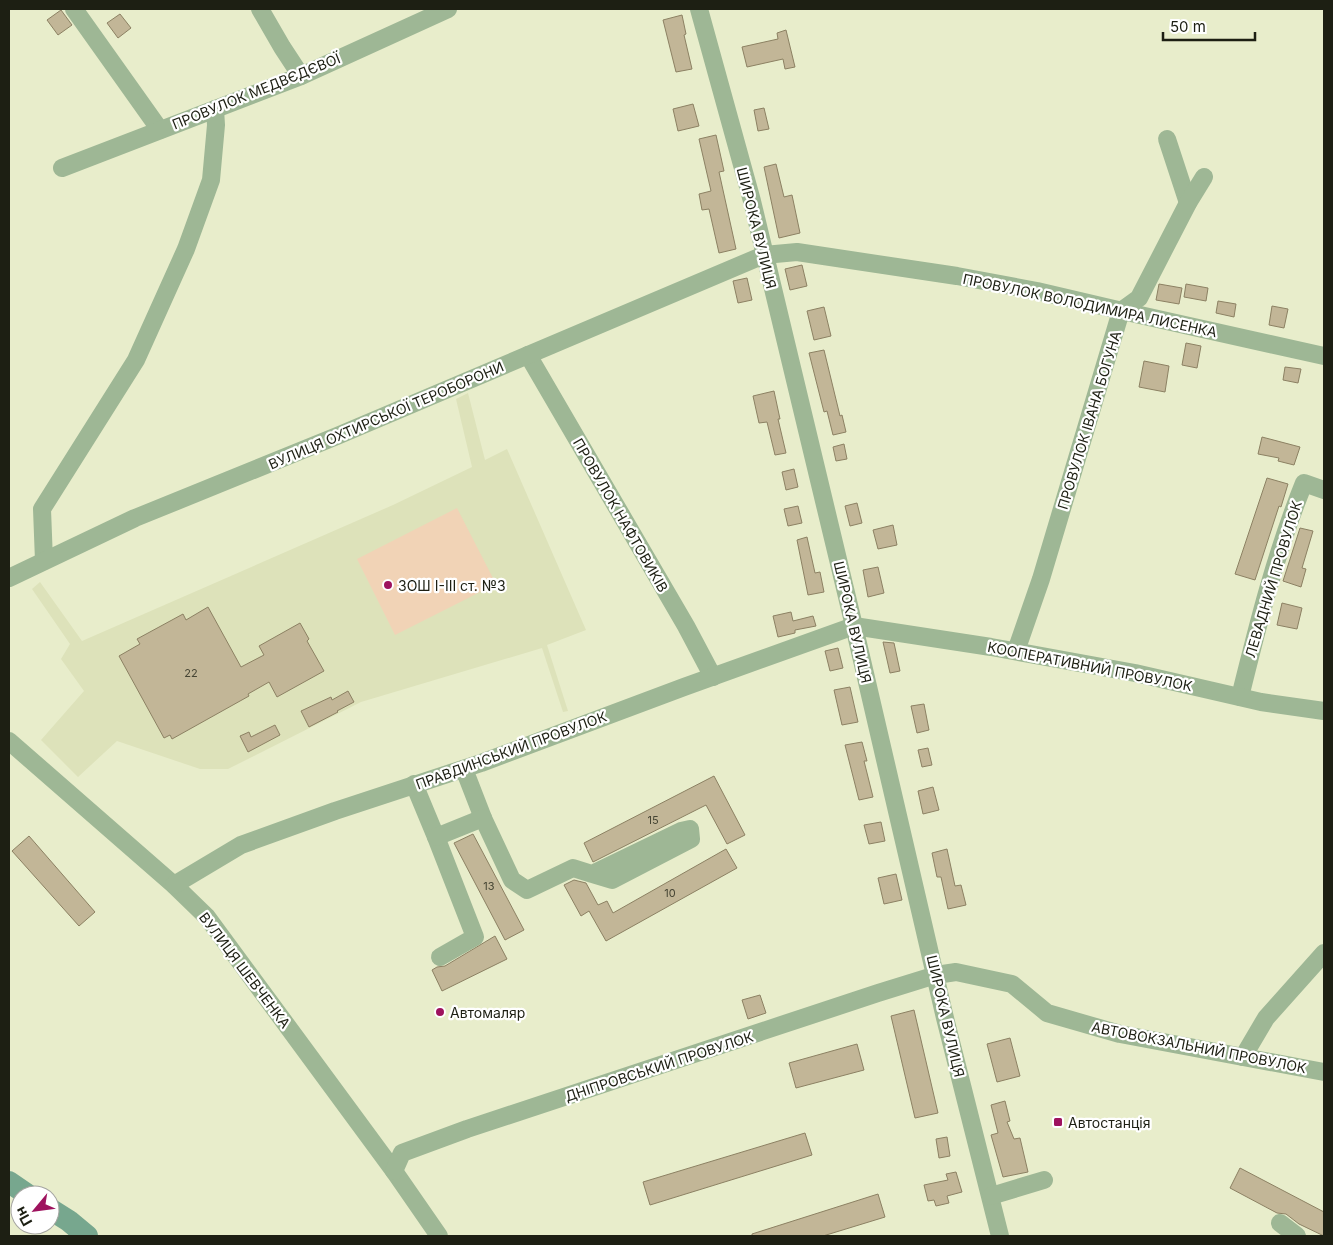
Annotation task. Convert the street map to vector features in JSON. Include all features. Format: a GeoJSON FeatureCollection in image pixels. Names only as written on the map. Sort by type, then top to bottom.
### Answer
{"type":"FeatureCollection","features":[{"type":"Feature","properties":{"kind":"street"},"geometry":{"type":"LineString","coordinates":[[74,9],[160,130]]}},
{"type":"Feature","properties":{"kind":"street"},"geometry":{"type":"LineString","coordinates":[[260,9],[301,76]]}},
{"type":"Feature","properties":{"kind":"street","name":"ПРОВУЛОК МЕДВЄДЄВОЇ"},"geometry":{"type":"LineString","coordinates":[[62,168],[301,76],[448,9]]}},
{"type":"Feature","properties":{"kind":"street","name":"ШИРОКА ВУЛИЦЯ"},"geometry":{"type":"LineString","coordinates":[[699,9],[752,201],[854,626],[945,1018],[1000,1236]]}},
{"type":"Feature","properties":{"kind":"street"},"geometry":{"type":"LineString","coordinates":[[44,561],[42,509],[136,360],[186,249],[211,180],[216,108]]}},
{"type":"Feature","properties":{"kind":"street"},"geometry":{"type":"LineString","coordinates":[[1167,139],[1188,203]]}},
{"type":"Feature","properties":{"kind":"street"},"geometry":{"type":"LineString","coordinates":[[1121,311],[1139,298],[1188,203],[1204,177]]}},
{"type":"Feature","properties":{"kind":"street","name":"ПРОВУЛОК ВОЛОДИМИРА ЛИСЕНКА"},"geometry":{"type":"LineString","coordinates":[[764,255],[797,252],[957,276],[1037,291],[1324,356]]}},
{"type":"Feature","properties":{"kind":"street","name":"ВУЛИЦЯ ОХТИРСЬКОЇ ТЕРОБОРОНИ"},"geometry":{"type":"LineString","coordinates":[[9,578],[135,518],[337,436],[764,255]]}},
{"type":"Feature","properties":{"kind":"street","name":"ПРОВУЛОК ІВАНА БОГУНА"},"geometry":{"type":"LineString","coordinates":[[1016,651],[1041,579],[1121,311]]}},
{"type":"Feature","properties":{"kind":"street","name":"ПРОВУЛОК НАФТОВИКІВ"},"geometry":{"type":"LineString","coordinates":[[528,355],[681,618],[713,677]]}},
{"type":"Feature","properties":{"kind":"street","name":"ЛЕВАДНИЙ ПРОВУЛОК"},"geometry":{"type":"LineString","coordinates":[[1240,697],[1258,618],[1287,523],[1304,483],[1324,490]]}},
{"type":"Feature","properties":{"kind":"street","name":"КООПЕРАТИВНИЙ ПРОВУЛОК"},"geometry":{"type":"LineString","coordinates":[[854,626],[1135,672],[1240,697],[1324,711]]}},
{"type":"Feature","properties":{"kind":"street","name":"ПРАВДИНСЬКИЙ ПРОВУЛОК"},"geometry":{"type":"LineString","coordinates":[[174,885],[241,845],[414,784],[464,769],[854,626]]}},
{"type":"Feature","properties":{"kind":"street","name":"ВУЛИЦЯ ШЕВЧЕНКА"},"geometry":{"type":"LineString","coordinates":[[9,742],[174,885],[207,917],[394,1171],[439,1236]]}},
{"type":"Feature","properties":{"kind":"street"},"geometry":{"type":"LineString","coordinates":[[464,769],[483,818],[512,880],[527,890],[573,868],[592,874],[612,880],[691,839],[690,829],[681,830],[592,874]]}},
{"type":"Feature","properties":{"kind":"street"},"geometry":{"type":"LineString","coordinates":[[414,784],[474,937],[440,957]]}},
{"type":"Feature","properties":{"kind":"street"},"geometry":{"type":"LineString","coordinates":[[436,836],[483,818]]}},
{"type":"Feature","properties":{"kind":"street"},"geometry":{"type":"LineString","coordinates":[[1243,1057],[1266,1018],[1324,952]]}},
{"type":"Feature","properties":{"kind":"street","name":"АВТОВОКЗАЛЬНИЙ ПРОВУЛОК"},"geometry":{"type":"LineString","coordinates":[[936,975],[956,972],[1012,984],[1047,1013],[1120,1034],[1324,1072]]}},
{"type":"Feature","properties":{"kind":"street","name":"ДНІПРОВСЬКИЙ ПРОВУЛОК"},"geometry":{"type":"LineString","coordinates":[[394,1171],[402,1153],[467,1129],[936,975]]}},
{"type":"Feature","properties":{"kind":"street"},"geometry":{"type":"LineString","coordinates":[[991,1196],[1044,1180]]}},
{"type":"Feature","properties":{"kind":"street"},"geometry":{"type":"LineString","coordinates":[[1280,1223],[1297,1236]]}},
{"type":"Feature","properties":{"kind":"shaded area","name":"ЗОШ І-ІІІ ст. №3"},"geometry":{"type":"Polygon","coordinates":[[[468,393],[485,460],[507,449],[586,630],[547,645],[568,711],[563,712],[542,648],[361,702],[228,769],[200,769],[117,741],[78,777],[41,740],[84,691],[61,659],[70,644],[32,589],[40,582],[82,641],[393,505],[472,467],[456,399],[468,393]]]}},
{"type":"Feature","properties":{"kind":"shaded area"},"geometry":{"type":"Polygon","coordinates":[[[457,508],[496,584],[395,635],[357,559],[457,508]]]}},
{"type":"Feature","properties":{"kind":"building"},"geometry":{"type":"Polygon","coordinates":[[[61,10],[72,25],[58,35],[47,20],[61,10]]]}},
{"type":"Feature","properties":{"kind":"building"},"geometry":{"type":"Polygon","coordinates":[[[120,14],[131,28],[118,38],[107,23],[120,14]]]}},
{"type":"Feature","properties":{"kind":"building"},"geometry":{"type":"Polygon","coordinates":[[[682,15],[686,34],[684,35],[692,69],[676,72],[663,20],[682,15]]]}},
{"type":"Feature","properties":{"kind":"building"},"geometry":{"type":"Polygon","coordinates":[[[786,30],[795,67],[785,69],[783,59],[747,67],[742,47],[778,39],[777,33],[786,30]]]}},
{"type":"Feature","properties":{"kind":"building"},"geometry":{"type":"Polygon","coordinates":[[[693,104],[699,126],[678,131],[673,109],[693,104]]]}},
{"type":"Feature","properties":{"kind":"building"},"geometry":{"type":"Polygon","coordinates":[[[764,108],[769,129],[758,131],[754,110],[764,108]]]}},
{"type":"Feature","properties":{"kind":"building"},"geometry":{"type":"Polygon","coordinates":[[[716,135],[724,171],[719,172],[736,249],[719,253],[709,209],[702,210],[699,194],[711,191],[699,139],[716,135]]]}},
{"type":"Feature","properties":{"kind":"building"},"geometry":{"type":"Polygon","coordinates":[[[776,164],[784,197],[792,195],[800,233],[779,238],[764,167],[776,164]]]}},
{"type":"Feature","properties":{"kind":"building"},"geometry":{"type":"Polygon","coordinates":[[[802,265],[807,286],[790,290],[785,269],[802,265]]]}},
{"type":"Feature","properties":{"kind":"building"},"geometry":{"type":"Polygon","coordinates":[[[747,278],[752,300],[738,303],[733,281],[747,278]]]}},
{"type":"Feature","properties":{"kind":"building"},"geometry":{"type":"Polygon","coordinates":[[[1159,284],[1182,288],[1179,304],[1156,300],[1159,284]]]}},
{"type":"Feature","properties":{"kind":"building"},"geometry":{"type":"Polygon","coordinates":[[[1186,284],[1208,288],[1206,301],[1184,297],[1186,284]]]}},
{"type":"Feature","properties":{"kind":"building"},"geometry":{"type":"Polygon","coordinates":[[[1218,301],[1236,304],[1234,317],[1216,313],[1218,301]]]}},
{"type":"Feature","properties":{"kind":"building"},"geometry":{"type":"Polygon","coordinates":[[[1272,306],[1288,309],[1284,328],[1269,325],[1272,306]]]}},
{"type":"Feature","properties":{"kind":"building"},"geometry":{"type":"Polygon","coordinates":[[[824,307],[831,336],[814,340],[807,311],[824,307]]]}},
{"type":"Feature","properties":{"kind":"building"},"geometry":{"type":"Polygon","coordinates":[[[1186,343],[1201,346],[1197,368],[1182,365],[1186,343]]]}},
{"type":"Feature","properties":{"kind":"building"},"geometry":{"type":"Polygon","coordinates":[[[824,350],[840,416],[842,415],[846,432],[833,435],[827,411],[824,412],[809,353],[824,350]]]}},
{"type":"Feature","properties":{"kind":"building"},"geometry":{"type":"Polygon","coordinates":[[[1144,361],[1169,366],[1165,392],[1139,387],[1144,361]]]}},
{"type":"Feature","properties":{"kind":"building"},"geometry":{"type":"Polygon","coordinates":[[[1285,367],[1301,369],[1298,383],[1283,380],[1285,367]]]}},
{"type":"Feature","properties":{"kind":"building"},"geometry":{"type":"Polygon","coordinates":[[[774,391],[786,453],[775,455],[767,422],[759,423],[753,396],[774,391]]]}},
{"type":"Feature","properties":{"kind":"building"},"geometry":{"type":"Polygon","coordinates":[[[1262,437],[1300,447],[1294,465],[1278,461],[1279,458],[1258,454],[1262,437]]]}},
{"type":"Feature","properties":{"kind":"building"},"geometry":{"type":"Polygon","coordinates":[[[844,444],[847,459],[836,461],[833,447],[844,444]]]}},
{"type":"Feature","properties":{"kind":"building"},"geometry":{"type":"Polygon","coordinates":[[[794,469],[798,487],[786,490],[782,472],[794,469]]]}},
{"type":"Feature","properties":{"kind":"building"},"geometry":{"type":"Polygon","coordinates":[[[1267,478],[1288,484],[1255,580],[1235,574],[1267,478]]]}},
{"type":"Feature","properties":{"kind":"building"},"geometry":{"type":"Polygon","coordinates":[[[857,503],[862,523],[850,526],[845,506],[857,503]]]}},
{"type":"Feature","properties":{"kind":"building"},"geometry":{"type":"Polygon","coordinates":[[[798,506],[802,523],[788,526],[784,509],[798,506]]]}},
{"type":"Feature","properties":{"kind":"building"},"geometry":{"type":"Polygon","coordinates":[[[893,525],[897,545],[878,549],[873,530],[893,525]]]}},
{"type":"Feature","properties":{"kind":"building"},"geometry":{"type":"Polygon","coordinates":[[[1300,528],[1313,531],[1302,568],[1306,569],[1301,587],[1283,581],[1300,528]]]}},
{"type":"Feature","properties":{"kind":"building"},"geometry":{"type":"Polygon","coordinates":[[[807,537],[815,573],[820,572],[824,592],[808,595],[797,540],[807,537]]]}},
{"type":"Feature","properties":{"kind":"building"},"geometry":{"type":"Polygon","coordinates":[[[878,567],[884,593],[868,597],[863,570],[878,567]]]}},
{"type":"Feature","properties":{"kind":"building"},"geometry":{"type":"Polygon","coordinates":[[[1282,603],[1302,608],[1297,629],[1277,625],[1282,603]]]}},
{"type":"Feature","properties":{"kind":"building"},"geometry":{"type":"Polygon","coordinates":[[[208,607],[241,667],[264,655],[259,646],[300,623],[309,639],[307,641],[324,671],[277,697],[269,682],[248,694],[249,696],[172,739],[170,735],[164,738],[119,656],[140,644],[137,639],[183,614],[186,620],[208,607]]]}},
{"type":"Feature","properties":{"kind":"building"},"geometry":{"type":"Polygon","coordinates":[[[791,612],[793,621],[813,616],[816,626],[795,630],[795,633],[778,637],[773,616],[791,612]]]}},
{"type":"Feature","properties":{"kind":"building"},"geometry":{"type":"Polygon","coordinates":[[[883,642],[894,643],[900,671],[890,673],[883,642]]]}},
{"type":"Feature","properties":{"kind":"building"},"geometry":{"type":"Polygon","coordinates":[[[838,648],[843,668],[830,671],[825,651],[838,648]]]}},
{"type":"Feature","properties":{"kind":"building"},"geometry":{"type":"Polygon","coordinates":[[[850,687],[858,722],[842,725],[834,690],[850,687]]]}},
{"type":"Feature","properties":{"kind":"building"},"geometry":{"type":"Polygon","coordinates":[[[348,691],[354,702],[309,727],[301,711],[331,697],[332,700],[348,691]]]}},
{"type":"Feature","properties":{"kind":"building"},"geometry":{"type":"Polygon","coordinates":[[[924,704],[929,730],[917,733],[911,706],[924,704]]]}},
{"type":"Feature","properties":{"kind":"building"},"geometry":{"type":"Polygon","coordinates":[[[275,725],[280,735],[248,752],[240,736],[249,732],[251,737],[275,725]]]}},
{"type":"Feature","properties":{"kind":"building"},"geometry":{"type":"Polygon","coordinates":[[[862,742],[867,761],[864,761],[873,797],[859,800],[845,745],[862,742]]]}},
{"type":"Feature","properties":{"kind":"building"},"geometry":{"type":"Polygon","coordinates":[[[928,748],[932,765],[922,767],[918,750],[928,748]]]}},
{"type":"Feature","properties":{"kind":"building"},"geometry":{"type":"Polygon","coordinates":[[[714,776],[745,835],[727,844],[706,805],[593,862],[584,843],[714,776]]]}},
{"type":"Feature","properties":{"kind":"building"},"geometry":{"type":"Polygon","coordinates":[[[933,787],[939,810],[923,814],[918,791],[933,787]]]}},
{"type":"Feature","properties":{"kind":"building"},"geometry":{"type":"Polygon","coordinates":[[[881,822],[885,841],[869,844],[864,825],[881,822]]]}},
{"type":"Feature","properties":{"kind":"building"},"geometry":{"type":"Polygon","coordinates":[[[473,834],[524,930],[505,940],[454,843],[473,834]]]}},
{"type":"Feature","properties":{"kind":"building"},"geometry":{"type":"Polygon","coordinates":[[[29,836],[95,912],[79,926],[12,851],[29,836]]]}},
{"type":"Feature","properties":{"kind":"building"},"geometry":{"type":"Polygon","coordinates":[[[726,849],[737,868],[606,941],[589,911],[581,916],[564,885],[574,880],[586,883],[598,905],[607,901],[613,913],[726,849]]]}},
{"type":"Feature","properties":{"kind":"building"},"geometry":{"type":"Polygon","coordinates":[[[947,849],[955,886],[961,885],[966,905],[948,909],[941,877],[937,877],[932,853],[947,849]]]}},
{"type":"Feature","properties":{"kind":"building"},"geometry":{"type":"Polygon","coordinates":[[[896,874],[902,900],[884,904],[878,878],[896,874]]]}},
{"type":"Feature","properties":{"kind":"building"},"geometry":{"type":"Polygon","coordinates":[[[495,936],[507,959],[442,991],[432,970],[445,966],[495,936]]]}},
{"type":"Feature","properties":{"kind":"building"},"geometry":{"type":"Polygon","coordinates":[[[760,995],[766,1013],[748,1019],[742,1000],[760,995]]]}},
{"type":"Feature","properties":{"kind":"building"},"geometry":{"type":"Polygon","coordinates":[[[914,1010],[938,1113],[915,1118],[891,1016],[914,1010]]]}},
{"type":"Feature","properties":{"kind":"building"},"geometry":{"type":"Polygon","coordinates":[[[1010,1038],[1020,1076],[997,1082],[987,1044],[1010,1038]]]}},
{"type":"Feature","properties":{"kind":"building"},"geometry":{"type":"Polygon","coordinates":[[[857,1044],[864,1070],[796,1088],[789,1063],[857,1044]]]}},
{"type":"Feature","properties":{"kind":"building"},"geometry":{"type":"Polygon","coordinates":[[[1005,1101],[1010,1121],[1007,1122],[1014,1139],[1020,1138],[1028,1172],[1003,1177],[991,1135],[998,1133],[991,1105],[1005,1101]]]}},
{"type":"Feature","properties":{"kind":"building"},"geometry":{"type":"Polygon","coordinates":[[[805,1133],[812,1155],[650,1205],[643,1182],[805,1133]]]}},
{"type":"Feature","properties":{"kind":"building"},"geometry":{"type":"Polygon","coordinates":[[[947,1137],[950,1156],[939,1158],[936,1139],[947,1137]]]}},
{"type":"Feature","properties":{"kind":"building"},"geometry":{"type":"Polygon","coordinates":[[[1240,1168],[1324,1212],[1324,1236],[1299,1224],[1286,1214],[1277,1213],[1230,1188],[1240,1168]]]}},
{"type":"Feature","properties":{"kind":"building"},"geometry":{"type":"Polygon","coordinates":[[[956,1172],[962,1192],[947,1196],[949,1203],[936,1206],[934,1200],[928,1201],[924,1185],[948,1180],[946,1174],[956,1172]]]}},
{"type":"Feature","properties":{"kind":"building"},"geometry":{"type":"Polygon","coordinates":[[[878,1194],[885,1217],[823,1236],[752,1236],[752,1234],[878,1194]]]}},
{"type":"Feature","properties":{"kind":"waterway"},"geometry":{"type":"LineString","coordinates":[[9,1182],[13,1185]]}},
{"type":"Feature","properties":{"kind":"waterway"},"geometry":{"type":"LineString","coordinates":[[60,1215],[87,1236]]}},
{"type":"Feature","properties":{"kind":"place","name":"ЗОШ І-ІІІ ст. №3"},"geometry":{"type":"Point","coordinates":[388,585]}},
{"type":"Feature","properties":{"kind":"place","name":"Автомаляр"},"geometry":{"type":"Point","coordinates":[440,1012]}},
{"type":"Feature","properties":{"kind":"place","name":"Автостанція"},"geometry":{"type":"Point","coordinates":[1058,1122]}}]}
